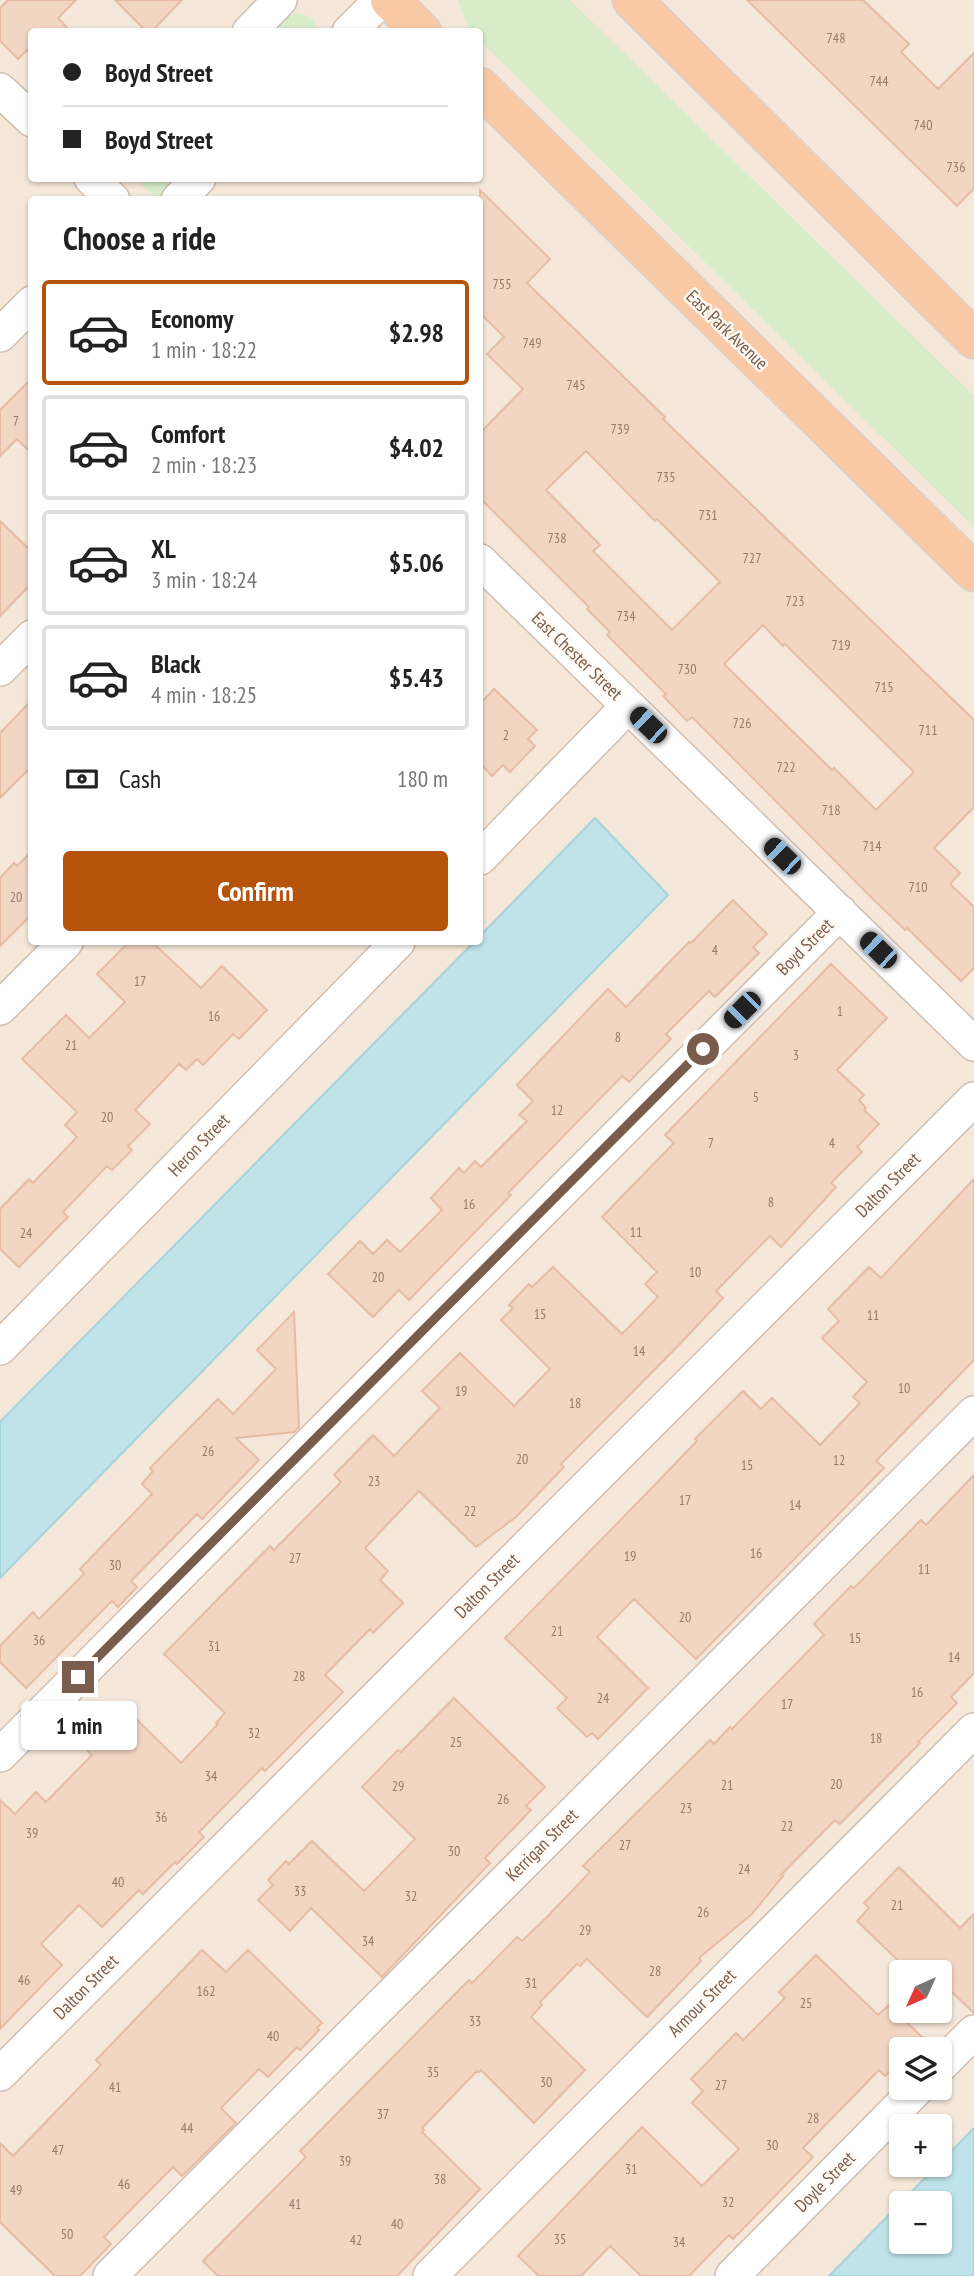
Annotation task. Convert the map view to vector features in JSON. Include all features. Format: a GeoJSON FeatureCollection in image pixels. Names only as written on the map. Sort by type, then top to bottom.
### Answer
{"type":"FeatureCollection","features":[{"type":"Feature","properties":{"kind":"highway"},"geometry":{"type":"LineString","coordinates":[[390,0],[418,28]]}},
{"type":"Feature","properties":{"kind":"highway"},"geometry":{"type":"LineString","coordinates":[[632,0],[974,339]]}},
{"type":"Feature","properties":{"kind":"highway","name":"East Park Avenue"},"geometry":{"type":"LineString","coordinates":[[483,91],[974,572]]}},
{"type":"Feature","properties":{"kind":"street"},"geometry":{"type":"LineString","coordinates":[[253,28],[280,0]]}},
{"type":"Feature","properties":{"kind":"street"},"geometry":{"type":"LineString","coordinates":[[353,28],[381,0]]}},
{"type":"Feature","properties":{"kind":"street"},"geometry":{"type":"LineString","coordinates":[[0,90],[28,116]]}},
{"type":"Feature","properties":{"kind":"street"},"geometry":{"type":"LineString","coordinates":[[95,182],[109,196]]}},
{"type":"Feature","properties":{"kind":"street"},"geometry":{"type":"LineString","coordinates":[[182,196],[195,182]]}},
{"type":"Feature","properties":{"kind":"street"},"geometry":{"type":"LineString","coordinates":[[0,335],[28,307]]}},
{"type":"Feature","properties":{"kind":"street","name":"East Chester Street"},"geometry":{"type":"LineString","coordinates":[[483,564],[974,1044]]}},
{"type":"Feature","properties":{"kind":"street"},"geometry":{"type":"LineString","coordinates":[[0,669],[28,640]]}},
{"type":"Feature","properties":{"kind":"street"},"geometry":{"type":"LineString","coordinates":[[483,855],[628,706]]}},
{"type":"Feature","properties":{"kind":"street","name":"Boyd Street"},"geometry":{"type":"LineString","coordinates":[[0,1755],[840,912]]}},
{"type":"Feature","properties":{"kind":"street"},"geometry":{"type":"LineString","coordinates":[[0,1008],[63,945]]}},
{"type":"Feature","properties":{"kind":"street","name":"Heron Street"},"geometry":{"type":"LineString","coordinates":[[0,1348],[395,945]]}},
{"type":"Feature","properties":{"kind":"street","name":"Dalton Street"},"geometry":{"type":"LineString","coordinates":[[0,2074],[974,1099]]}},
{"type":"Feature","properties":{"kind":"street","name":"Kerrigan Street"},"geometry":{"type":"LineString","coordinates":[[110,2276],[974,1413]]}},
{"type":"Feature","properties":{"kind":"street","name":"Armour Street"},"geometry":{"type":"LineString","coordinates":[[430,2276],[974,1730]]}},
{"type":"Feature","properties":{"kind":"street"},"geometry":{"type":"LineString","coordinates":[[952,2054],[974,2032]]}},
{"type":"Feature","properties":{"kind":"street","name":"Doyle Street"},"geometry":{"type":"LineString","coordinates":[[732,2276],[906,2100]]}},
{"type":"Feature","properties":{"kind":"shaded area"},"geometry":{"type":"Polygon","coordinates":[[[0,0],[974,0],[974,2128],[952,2151],[952,2114],[889,2114],[889,2177],[926,2177],[912,2191],[889,2191],[889,2215],[829,2276],[0,2276],[0,1578],[668,895],[595,819],[483,933],[483,196],[28,196],[28,945],[471,945],[0,1422],[0,0]]]}},
{"type":"Feature","properties":{"kind":"green space"},"geometry":{"type":"Polygon","coordinates":[[[458,0],[570,0],[974,396],[974,527],[483,44],[483,28],[468,28],[458,0]]]}},
{"type":"Feature","properties":{"kind":"green space"},"geometry":{"type":"Polygon","coordinates":[[[298,13],[313,18],[318,28],[276,28],[286,18],[298,13]]]}},
{"type":"Feature","properties":{"kind":"green space"},"geometry":{"type":"Polygon","coordinates":[[[141,182],[182,182],[170,193],[160,196],[145,189],[141,182]]]}},
{"type":"Feature","properties":{"kind":"water"},"geometry":{"type":"Polygon","coordinates":[[[595,818],[668,895],[0,1578],[0,1422],[471,945],[483,945],[483,933],[595,818]]]}},
{"type":"Feature","properties":{"kind":"water"},"geometry":{"type":"Polygon","coordinates":[[[974,2128],[974,2276],[829,2276],[889,2215],[889,2254],[952,2254],[952,2191],[912,2191],[926,2177],[952,2177],[952,2150],[974,2128]]]}},
{"type":"Feature","properties":{"kind":"building"},"geometry":{"type":"Polygon","coordinates":[[[8,0],[76,0],[58,18],[67,28],[28,28],[28,49],[18,59],[0,41],[0,8],[8,0]]]}},
{"type":"Feature","properties":{"kind":"building"},"geometry":{"type":"Polygon","coordinates":[[[115,0],[182,0],[155,28],[143,28],[115,0]]]}},
{"type":"Feature","properties":{"kind":"building"},"geometry":{"type":"Polygon","coordinates":[[[747,0],[863,0],[909,44],[901,52],[938,89],[974,53],[974,188],[957,206],[747,0]]]}},
{"type":"Feature","properties":{"kind":"building"},"geometry":{"type":"Polygon","coordinates":[[[480,190],[550,259],[527,283],[665,417],[663,419],[974,720],[974,807],[934,848],[960,873],[950,884],[974,907],[974,968],[961,981],[875,901],[692,717],[687,721],[663,696],[666,694],[607,635],[610,632],[587,609],[589,607],[483,501],[483,430],[523,389],[487,354],[504,337],[483,316],[483,196],[480,196],[480,190]],[[586,451],[546,490],[600,545],[593,551],[672,630],[720,582],[657,519],[655,521],[586,451]],[[763,625],[724,664],[876,810],[914,772],[785,644],[783,646],[763,625]]]}},
{"type":"Feature","properties":{"kind":"building"},"geometry":{"type":"Polygon","coordinates":[[[28,382],[28,450],[17,439],[0,456],[0,410],[28,382]]]}},
{"type":"Feature","properties":{"kind":"building"},"geometry":{"type":"Polygon","coordinates":[[[0,521],[28,548],[28,587],[0,616],[0,521]]]}},
{"type":"Feature","properties":{"kind":"building"},"geometry":{"type":"Polygon","coordinates":[[[494,689],[537,730],[528,739],[535,746],[510,772],[503,765],[492,776],[483,766],[483,701],[494,689]]]}},
{"type":"Feature","properties":{"kind":"building"},"geometry":{"type":"Polygon","coordinates":[[[28,704],[28,770],[0,798],[0,733],[28,704]]]}},
{"type":"Feature","properties":{"kind":"building"},"geometry":{"type":"Polygon","coordinates":[[[28,855],[28,918],[0,946],[0,878],[14,863],[17,866],[28,855]]]}},
{"type":"Feature","properties":{"kind":"building"},"geometry":{"type":"Polygon","coordinates":[[[733,900],[767,934],[753,947],[759,953],[715,997],[709,991],[666,1034],[671,1039],[629,1082],[622,1076],[409,1300],[399,1290],[373,1317],[328,1274],[360,1241],[373,1254],[387,1240],[400,1252],[442,1210],[431,1198],[459,1168],[464,1173],[475,1161],[481,1167],[527,1121],[519,1115],[533,1101],[517,1085],[565,1034],[608,989],[626,1007],[733,900]]]}},
{"type":"Feature","properties":{"kind":"building"},"geometry":{"type":"Polygon","coordinates":[[[126,945],[155,945],[201,988],[222,966],[267,1010],[239,1039],[233,1034],[203,1065],[197,1059],[186,1070],[179,1064],[135,1110],[150,1124],[128,1146],[132,1150],[112,1170],[107,1166],[63,1212],[68,1217],[19,1267],[0,1249],[0,1209],[29,1179],[33,1183],[77,1137],[65,1125],[77,1112],[22,1059],[66,1015],[89,1038],[125,1002],[97,974],[126,945]]]}},
{"type":"Feature","properties":{"kind":"building"},"geometry":{"type":"Polygon","coordinates":[[[831,964],[887,1018],[837,1070],[864,1095],[859,1100],[866,1108],[864,1110],[879,1124],[857,1147],[862,1152],[831,1183],[836,1187],[781,1247],[770,1236],[716,1291],[723,1298],[561,1464],[564,1467],[516,1517],[476,1547],[419,1491],[365,1548],[388,1571],[380,1580],[403,1603],[373,1633],[370,1629],[325,1675],[343,1692],[265,1771],[262,1768],[199,1832],[204,1837],[143,1894],[139,1890],[102,1927],[79,1905],[41,1944],[62,1965],[0,2029],[0,1800],[15,1814],[36,1792],[46,1802],[92,1755],[77,1740],[97,1720],[101,1725],[121,1704],[181,1763],[225,1713],[164,1654],[270,1546],[274,1550],[341,1482],[334,1475],[373,1435],[394,1456],[440,1408],[422,1391],[460,1353],[514,1406],[550,1369],[501,1320],[513,1308],[509,1305],[529,1284],[532,1287],[553,1267],[622,1334],[658,1297],[645,1284],[657,1272],[602,1217],[674,1143],[665,1135],[831,964]]]}},
{"type":"Feature","properties":{"kind":"building"},"geometry":{"type":"Polygon","coordinates":[[[974,1179],[974,1360],[876,1461],[884,1468],[696,1659],[634,1599],[597,1637],[648,1688],[598,1739],[592,1733],[587,1737],[557,1708],[567,1698],[505,1638],[743,1391],[761,1409],[772,1398],[820,1445],[860,1403],[853,1397],[867,1382],[822,1338],[839,1321],[828,1309],[869,1267],[881,1278],[974,1179]]]}},
{"type":"Feature","properties":{"kind":"building"},"geometry":{"type":"Polygon","coordinates":[[[294,1312],[299,1427],[294,1432],[236,1438],[259,1460],[202,1519],[197,1514],[131,1581],[137,1587],[118,1607],[112,1601],[26,1688],[0,1662],[0,1646],[33,1612],[39,1619],[84,1574],[80,1569],[152,1494],[142,1484],[153,1471],[150,1468],[218,1399],[233,1414],[276,1369],[257,1350],[294,1312]]]}},
{"type":"Feature","properties":{"kind":"building"},"geometry":{"type":"Polygon","coordinates":[[[974,1475],[974,1673],[951,1697],[957,1703],[918,1742],[920,1743],[840,1824],[835,1820],[781,1875],[783,1876],[752,1914],[699,1958],[701,1961],[647,2017],[587,1959],[580,1966],[577,1964],[540,2002],[542,2005],[531,2017],[585,2070],[534,2123],[481,2070],[477,2071],[422,2128],[422,2132],[480,2189],[397,2276],[218,2276],[203,2261],[306,2157],[300,2151],[469,1980],[472,1983],[517,1937],[522,1941],[545,1919],[590,1872],[583,1866],[710,1740],[714,1744],[730,1727],[732,1729],[824,1635],[814,1624],[921,1520],[926,1525],[974,1475]]]}},
{"type":"Feature","properties":{"kind":"building"},"geometry":{"type":"Polygon","coordinates":[[[454,1698],[545,1787],[526,1806],[531,1810],[485,1858],[490,1863],[382,1977],[311,1908],[290,1931],[258,1900],[273,1885],[268,1880],[286,1861],[289,1864],[312,1841],[364,1891],[415,1839],[362,1787],[454,1698]]]}},
{"type":"Feature","properties":{"kind":"building"},"geometry":{"type":"Polygon","coordinates":[[[899,1867],[960,1928],[974,1914],[974,2013],[952,1992],[952,1960],[898,1960],[857,1921],[869,1908],[864,1903],[899,1867]]]}},
{"type":"Feature","properties":{"kind":"building"},"geometry":{"type":"Polygon","coordinates":[[[202,1950],[226,1972],[248,1950],[322,2023],[317,2028],[319,2030],[300,2050],[297,2047],[268,2077],[259,2069],[221,2108],[236,2123],[182,2176],[173,2167],[104,2237],[111,2244],[80,2276],[55,2276],[0,2222],[0,2143],[13,2156],[101,2065],[96,2060],[202,1950]]]}},
{"type":"Feature","properties":{"kind":"building"},"geometry":{"type":"Polygon","coordinates":[[[816,1955],[878,2015],[889,2005],[889,2023],[908,2023],[922,2037],[889,2037],[889,2072],[885,2076],[879,2070],[803,2148],[813,2157],[733,2239],[729,2235],[689,2276],[641,2276],[610,2246],[581,2276],[539,2276],[518,2256],[642,2127],[702,2186],[739,2149],[692,2103],[703,2091],[691,2079],[736,2033],[743,2040],[785,1998],[779,1992],[816,1955]]]}},
{"type":"Feature","properties":{"kind":"route"},"geometry":{"type":"LineString","coordinates":[[78,1677],[703,1049]]}}]}
